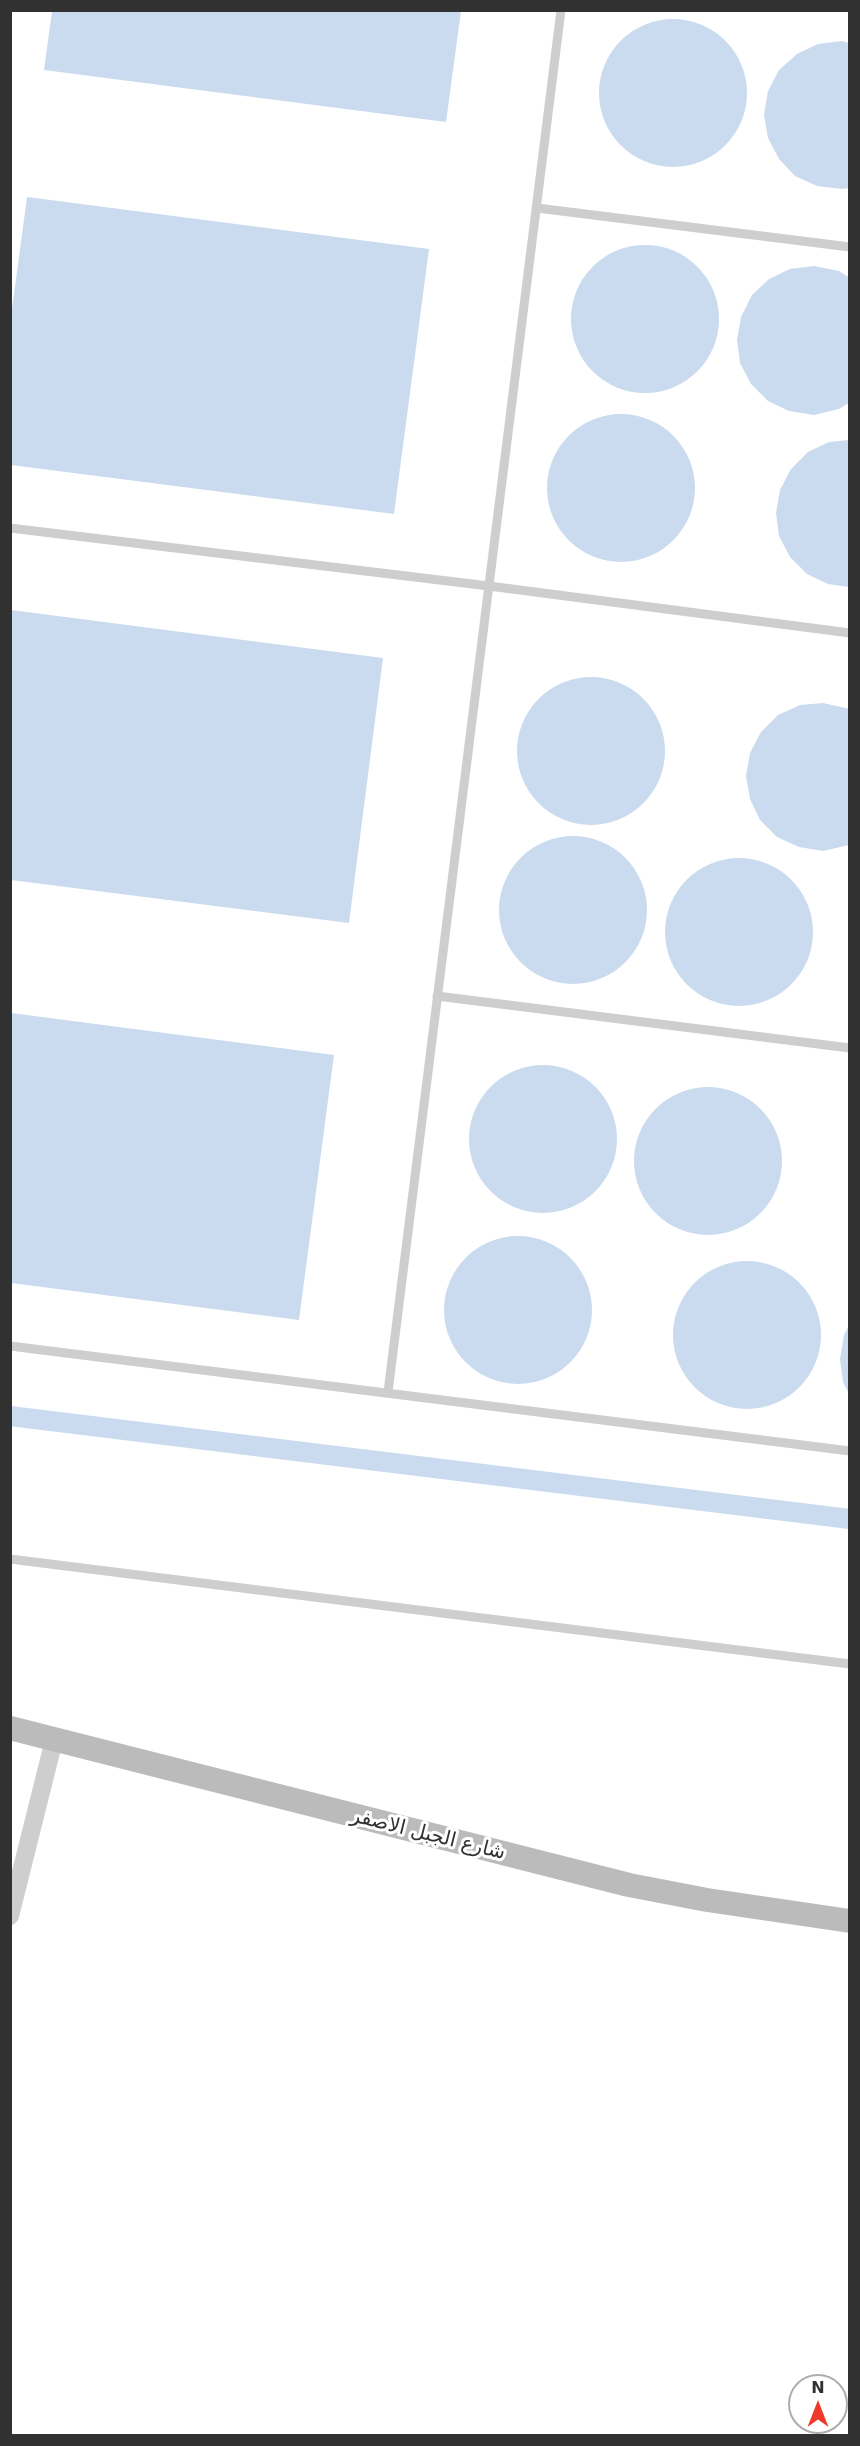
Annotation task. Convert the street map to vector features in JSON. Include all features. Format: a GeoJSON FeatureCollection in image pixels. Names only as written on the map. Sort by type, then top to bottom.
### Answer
{"type":"FeatureCollection","features":[{"type":"Feature","properties":{"kind":"street","name":"شارع الجبل الاصفر"},"geometry":{"type":"LineString","coordinates":[[10,1728],[629,1886],[849,1921]]}},
{"type":"Feature","properties":{"kind":"street"},"geometry":{"type":"LineString","coordinates":[[10,1916],[54,1740]]}},
{"type":"Feature","properties":{"kind":"lane"},"geometry":{"type":"LineString","coordinates":[[388,1392],[561,10]]}},
{"type":"Feature","properties":{"kind":"lane"},"geometry":{"type":"LineString","coordinates":[[537,208],[849,248]]}},
{"type":"Feature","properties":{"kind":"lane"},"geometry":{"type":"LineString","coordinates":[[10,528],[489,586],[849,633]]}},
{"type":"Feature","properties":{"kind":"lane"},"geometry":{"type":"LineString","coordinates":[[438,996],[849,1048]]}},
{"type":"Feature","properties":{"kind":"lane"},"geometry":{"type":"LineString","coordinates":[[10,1346],[849,1451]]}},
{"type":"Feature","properties":{"kind":"lane"},"geometry":{"type":"LineString","coordinates":[[10,1559],[849,1664]]}},
{"type":"Feature","properties":{"kind":"water"},"geometry":{"type":"Polygon","coordinates":[[[52,11],[461,11],[446,122],[44,70],[52,11]]]}},
{"type":"Feature","properties":{"kind":"water"},"geometry":{"type":"Polygon","coordinates":[[[673,19],[701,25],[725,41],[741,65],[747,93],[741,121],[725,145],[701,161],[673,167],[645,161],[621,145],[605,121],[599,93],[605,65],[621,41],[645,25],[673,19]]]}},
{"type":"Feature","properties":{"kind":"water"},"geometry":{"type":"Polygon","coordinates":[[[842,41],[849,43],[850,188],[842,189],[817,186],[795,176],[779,159],[768,138],[764,115],[768,91],[779,70],[797,54],[818,44],[842,41]]]}},
{"type":"Feature","properties":{"kind":"water"},"geometry":{"type":"Polygon","coordinates":[[[27,197],[429,249],[394,514],[11,465],[10,324],[27,197]]]}},
{"type":"Feature","properties":{"kind":"water"},"geometry":{"type":"Polygon","coordinates":[[[645,245],[673,251],[697,267],[713,291],[719,319],[713,347],[697,371],[673,387],[645,393],[617,387],[593,371],[577,347],[571,319],[577,291],[593,267],[617,251],[645,245]]]}},
{"type":"Feature","properties":{"kind":"water"},"geometry":{"type":"Polygon","coordinates":[[[814,266],[839,271],[850,278],[849,403],[839,409],[814,415],[789,411],[768,401],[751,384],[740,363],[737,340],[741,317],[752,295],[769,279],[790,269],[814,266]]]}},
{"type":"Feature","properties":{"kind":"water"},"geometry":{"type":"Polygon","coordinates":[[[621,414],[649,420],[673,436],[689,460],[695,488],[689,516],[673,540],[649,556],[621,562],[593,556],[569,540],[553,516],[547,488],[553,460],[569,436],[593,420],[621,414]]]}},
{"type":"Feature","properties":{"kind":"water"},"geometry":{"type":"Polygon","coordinates":[[[850,440],[849,587],[828,584],[807,574],[790,557],[779,536],[776,513],[780,490],[791,469],[808,452],[829,442],[850,440]]]}},
{"type":"Feature","properties":{"kind":"water"},"geometry":{"type":"Polygon","coordinates":[[[11,610],[383,658],[349,923],[11,880],[11,610]]]}},
{"type":"Feature","properties":{"kind":"water"},"geometry":{"type":"Polygon","coordinates":[[[591,677],[619,683],[643,699],[659,723],[665,751],[659,779],[643,803],[619,819],[591,825],[563,819],[539,803],[523,779],[517,751],[523,723],[539,699],[563,683],[591,677]]]}},
{"type":"Feature","properties":{"kind":"water"},"geometry":{"type":"Polygon","coordinates":[[[823,703],[850,709],[849,845],[823,851],[799,847],[777,837],[760,820],[750,799],[746,776],[750,753],[761,732],[778,715],[800,705],[823,703]]]}},
{"type":"Feature","properties":{"kind":"water"},"geometry":{"type":"Polygon","coordinates":[[[573,836],[601,842],[625,858],[641,882],[647,910],[641,938],[625,962],[601,978],[573,984],[545,978],[521,962],[505,938],[499,910],[505,882],[521,858],[545,842],[573,836]]]}},
{"type":"Feature","properties":{"kind":"water"},"geometry":{"type":"Polygon","coordinates":[[[739,858],[767,864],[791,880],[807,904],[813,932],[807,960],[791,984],[767,1000],[739,1006],[711,1000],[687,984],[671,960],[665,932],[671,904],[687,880],[711,864],[739,858]]]}},
{"type":"Feature","properties":{"kind":"water"},"geometry":{"type":"Polygon","coordinates":[[[11,1013],[334,1055],[299,1320],[11,1283],[11,1013]]]}},
{"type":"Feature","properties":{"kind":"water"},"geometry":{"type":"Polygon","coordinates":[[[543,1065],[571,1071],[595,1087],[611,1111],[617,1139],[611,1167],[595,1191],[571,1207],[543,1213],[515,1207],[491,1191],[475,1167],[469,1139],[475,1111],[491,1087],[515,1071],[543,1065]]]}},
{"type":"Feature","properties":{"kind":"water"},"geometry":{"type":"Polygon","coordinates":[[[708,1087],[736,1093],[760,1109],[776,1133],[782,1161],[776,1189],[760,1213],[736,1229],[708,1235],[680,1229],[656,1213],[640,1189],[634,1161],[640,1133],[656,1109],[680,1093],[708,1087]]]}},
{"type":"Feature","properties":{"kind":"water"},"geometry":{"type":"Polygon","coordinates":[[[518,1236],[546,1242],[570,1258],[586,1282],[592,1310],[586,1338],[570,1362],[546,1378],[518,1384],[490,1378],[466,1362],[450,1338],[444,1310],[450,1282],[466,1258],[490,1242],[518,1236]]]}},
{"type":"Feature","properties":{"kind":"water"},"geometry":{"type":"Polygon","coordinates":[[[747,1261],[775,1267],[799,1283],[815,1307],[821,1335],[815,1363],[799,1387],[775,1403],[747,1409],[719,1403],[695,1387],[679,1363],[673,1335],[679,1307],[695,1283],[719,1267],[747,1261]]]}},
{"type":"Feature","properties":{"kind":"water"},"geometry":{"type":"Polygon","coordinates":[[[849,1325],[849,1394],[843,1382],[840,1359],[844,1335],[849,1325]]]}},
{"type":"Feature","properties":{"kind":"waterway"},"geometry":{"type":"LineString","coordinates":[[10,1416],[850,1519]]}}]}
